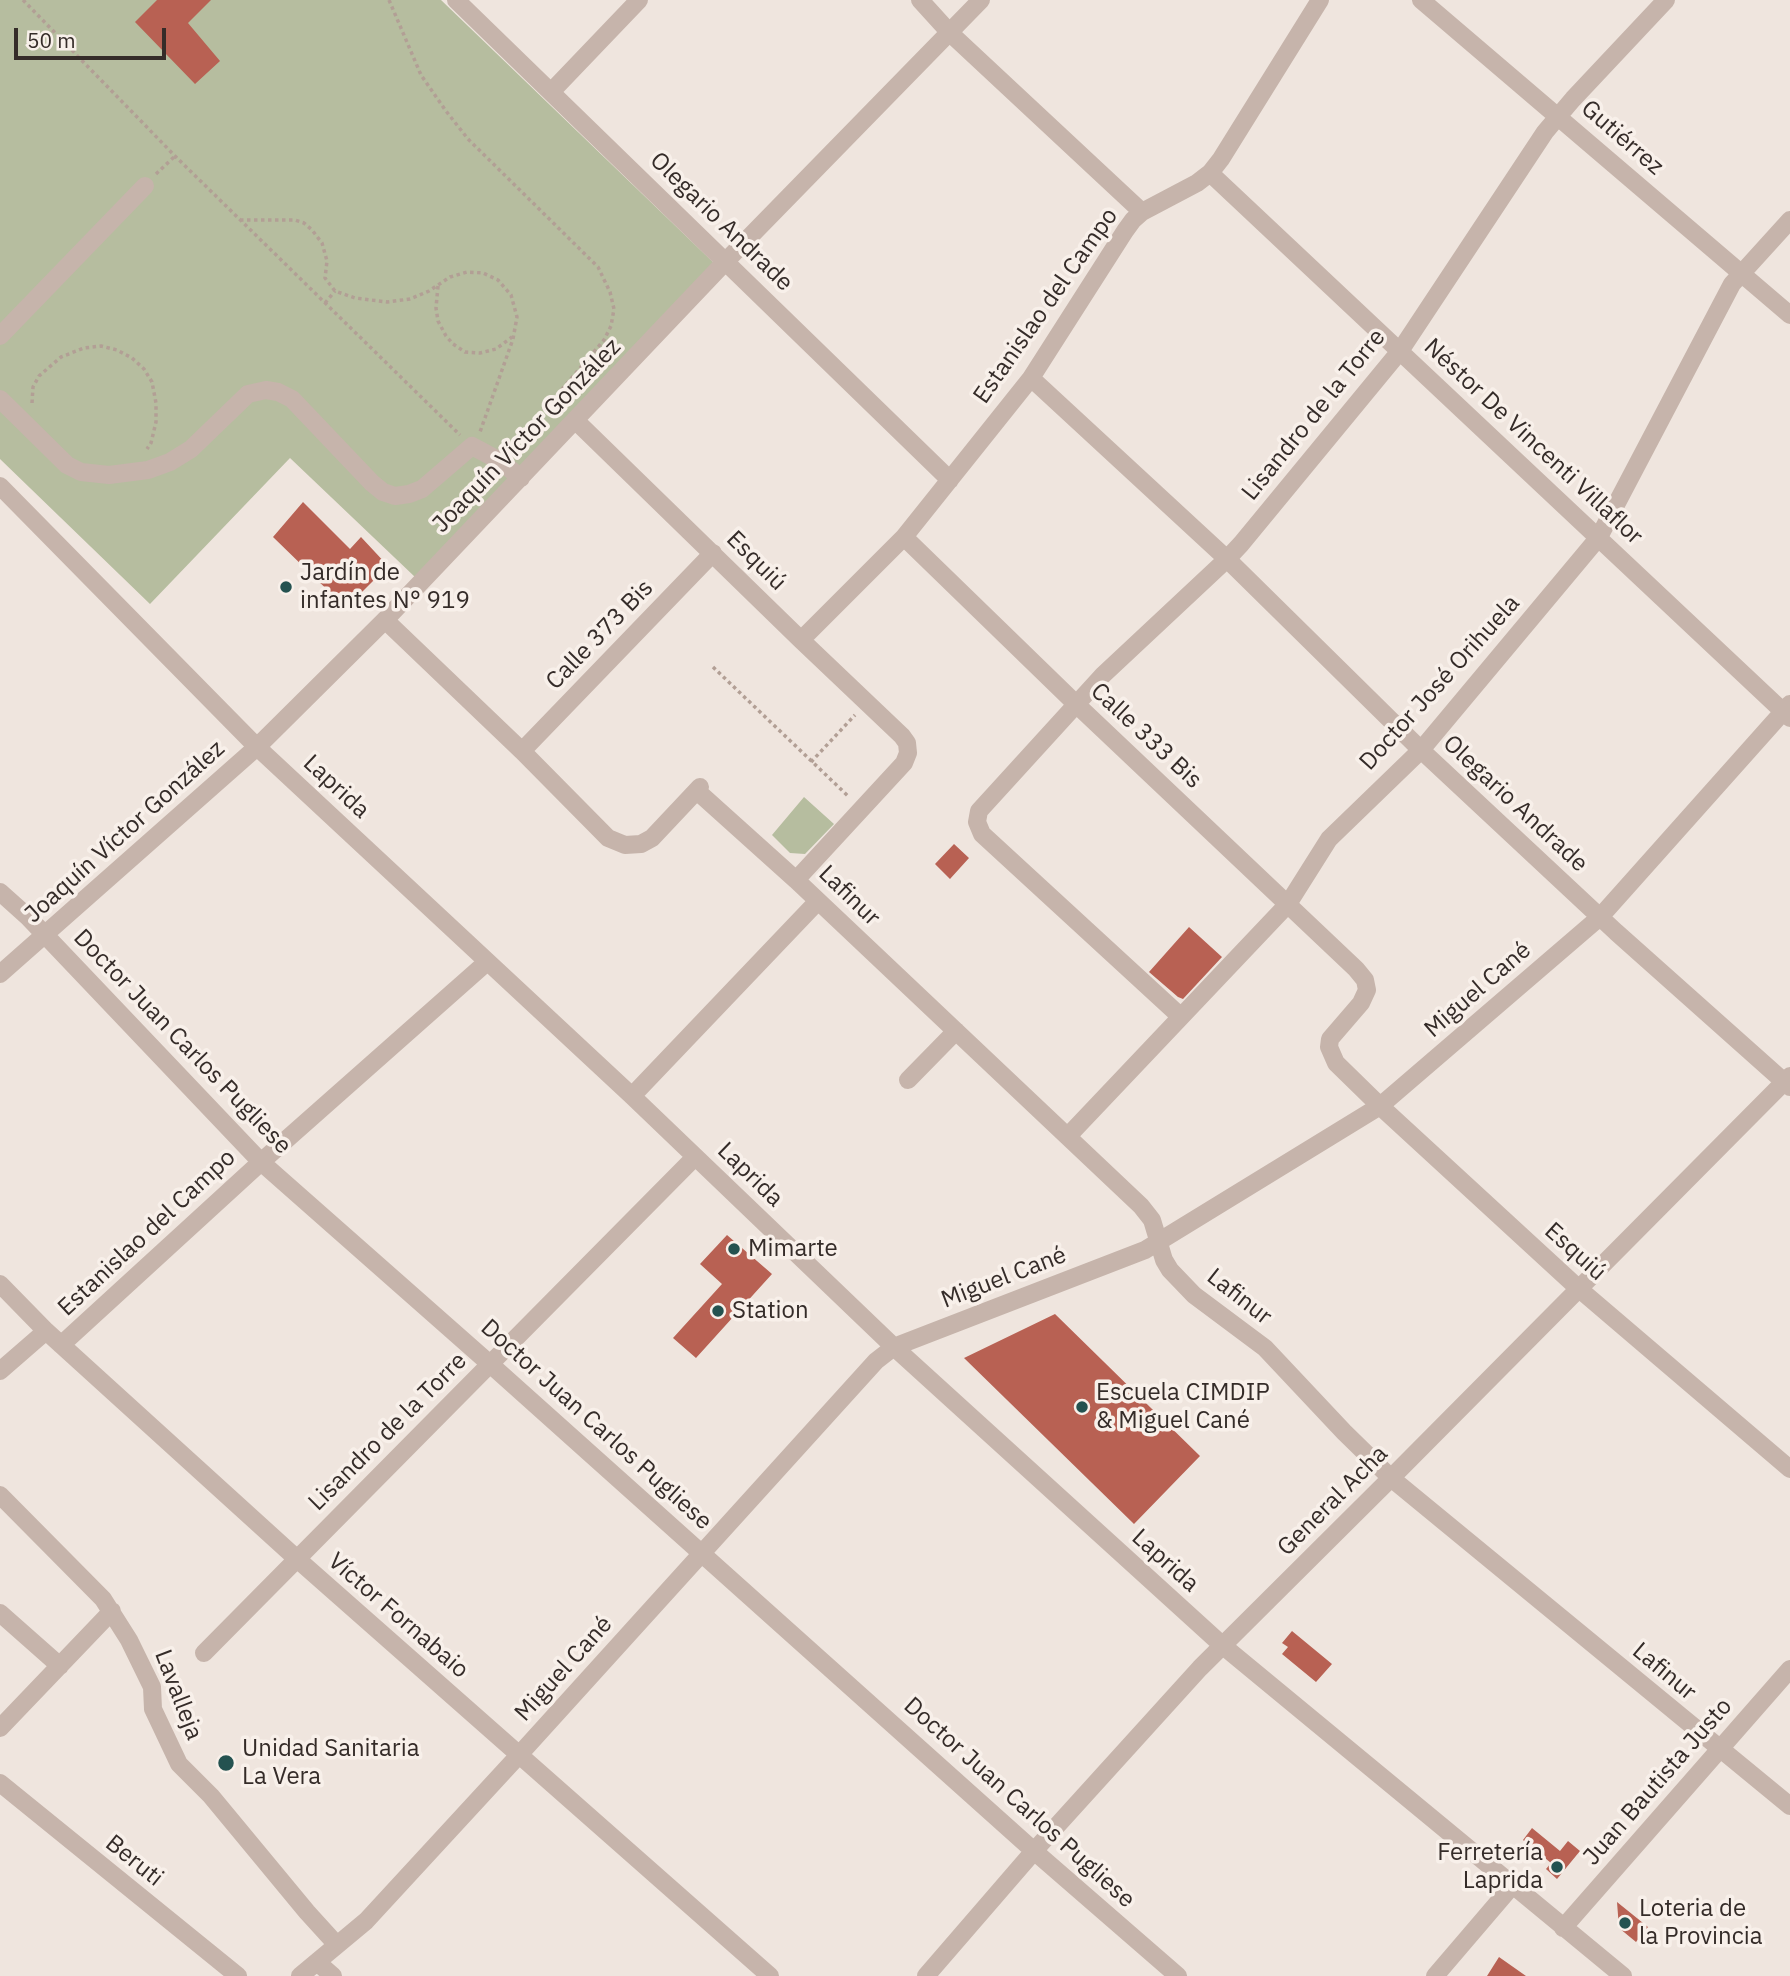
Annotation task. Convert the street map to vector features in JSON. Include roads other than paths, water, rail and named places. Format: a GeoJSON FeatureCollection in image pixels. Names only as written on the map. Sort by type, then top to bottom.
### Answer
{"type":"FeatureCollection","features":[{"type":"Feature","properties":{"kind":"street","name":"Olegario Andrade"},"geometry":{"type":"LineString","coordinates":[[456,0],[950,480]]}},
{"type":"Feature","properties":{"kind":"street"},"geometry":{"type":"LineString","coordinates":[[551,92],[639,0]]}},
{"type":"Feature","properties":{"kind":"street"},"geometry":{"type":"LineString","coordinates":[[920,0],[950,33],[1142,212]]}},
{"type":"Feature","properties":{"kind":"street","name":"Joaquín Víctor González"},"geometry":{"type":"LineString","coordinates":[[0,974],[257,747],[386,620],[726,261],[981,0]]}},
{"type":"Feature","properties":{"kind":"street","name":"Estanislao del Campo"},"geometry":{"type":"LineString","coordinates":[[801,640],[904,537],[1031,378],[1125,230],[1142,212],[1197,183],[1210,173],[1320,0]]}},
{"type":"Feature","properties":{"kind":"street","name":"Gutiérrez"},"geometry":{"type":"LineString","coordinates":[[1421,0],[1790,315]]}},
{"type":"Feature","properties":{"kind":"street","name":"Lisandro de la Torre"},"geometry":{"type":"LineString","coordinates":[[1180,1016],[982,834],[977,822],[979,811],[1103,675],[1227,559],[1400,351],[1545,132],[1667,0]]}},
{"type":"Feature","properties":{"kind":"street","name":"Néstor De Vincenti Villaflor"},"geometry":{"type":"LineString","coordinates":[[1210,173],[1788,711]]}},
{"type":"Feature","properties":{"kind":"street"},"geometry":{"type":"LineString","coordinates":[[0,336],[145,186]]}},
{"type":"Feature","properties":{"kind":"street","name":"Doctor José Orihuela"},"geometry":{"type":"LineString","coordinates":[[1068,1136],[1288,904],[1329,839],[1421,750],[1599,537],[1723,300],[1741,273],[1790,220]]}},
{"type":"Feature","properties":{"kind":"street","name":"Olegario Andrade"},"geometry":{"type":"LineString","coordinates":[[1031,378],[1227,559],[1421,750],[1600,917],[1788,1081]]}},
{"type":"Feature","properties":{"kind":"street"},"geometry":{"type":"LineString","coordinates":[[0,400],[66,465],[82,472],[109,475],[148,470],[170,462],[191,449],[248,394],[266,390],[292,399],[383,492],[395,496],[422,489],[472,446],[500,461],[521,478]]}},
{"type":"Feature","properties":{"kind":"street","name":"Esquiú"},"geometry":{"type":"LineString","coordinates":[[576,421],[907,743],[908,753],[904,763],[796,880]]}},
{"type":"Feature","properties":{"kind":"street","name":"Laprida"},"geometry":{"type":"LineString","coordinates":[[0,486],[257,747],[632,1096],[894,1347],[1222,1645],[1623,1976]]}},
{"type":"Feature","properties":{"kind":"street","name":"Calle 333 Bis"},"geometry":{"type":"LineString","coordinates":[[904,537],[1356,969],[1365,980],[1367,990],[1361,1003],[1329,1039],[1329,1047],[1336,1063]]}},
{"type":"Feature","properties":{"kind":"street","name":"Calle 373 Bis"},"geometry":{"type":"LineString","coordinates":[[522,751],[713,553]]}},
{"type":"Feature","properties":{"kind":"street"},"geometry":{"type":"LineString","coordinates":[[386,620],[522,751]]}},
{"type":"Feature","properties":{"kind":"street","name":"Miguel Cané"},"geometry":{"type":"LineString","coordinates":[[300,1976],[366,1921],[876,1361],[894,1347],[1145,1250],[1380,1107],[1600,917],[1788,711]]}},
{"type":"Feature","properties":{"kind":"street","name":"Lafinur"},"geometry":{"type":"LineString","coordinates":[[522,751],[608,838],[625,845],[641,844],[652,838],[698,789],[1141,1206],[1152,1220],[1164,1260],[1194,1295],[1265,1348],[1391,1478],[1790,1806]]}},
{"type":"Feature","properties":{"kind":"street","name":"Doctor Juan Carlos Pugliese"},"geometry":{"type":"LineString","coordinates":[[0,892],[28,917],[261,1162],[491,1364],[1034,1852],[1178,1976]]}},
{"type":"Feature","properties":{"kind":"street"},"geometry":{"type":"LineString","coordinates":[[632,1096],[818,901]]}},
{"type":"Feature","properties":{"kind":"street","name":"Estanislao del Campo"},"geometry":{"type":"LineString","coordinates":[[61,1345],[261,1162],[487,962]]}},
{"type":"Feature","properties":{"kind":"street"},"geometry":{"type":"LineString","coordinates":[[908,1080],[956,1031]]}},
{"type":"Feature","properties":{"kind":"street","name":"Esquiú"},"geometry":{"type":"LineString","coordinates":[[1336,1063],[1380,1107],[1578,1288],[1790,1469]]}},
{"type":"Feature","properties":{"kind":"street","name":"General Acha"},"geometry":{"type":"LineString","coordinates":[[926,1976],[1034,1852],[1222,1645],[1788,1081]]}},
{"type":"Feature","properties":{"kind":"street","name":"Lisandro de la Torre"},"geometry":{"type":"LineString","coordinates":[[204,1653],[695,1157]]}},
{"type":"Feature","properties":{"kind":"street","name":"Víctor Fornabaio"},"geometry":{"type":"LineString","coordinates":[[0,1284],[61,1345],[296,1558],[770,1976]]}},
{"type":"Feature","properties":{"kind":"street","name":"Estanislao del Campo"},"geometry":{"type":"LineString","coordinates":[[0,1371],[46,1331]]}},
{"type":"Feature","properties":{"kind":"street","name":"Lavalleja"},"geometry":{"type":"LineString","coordinates":[[0,1495],[112,1611],[152,1687],[153,1709],[179,1764],[211,1797],[337,1945]]}},
{"type":"Feature","properties":{"kind":"street"},"geometry":{"type":"LineString","coordinates":[[0,1728],[112,1611]]}},
{"type":"Feature","properties":{"kind":"street"},"geometry":{"type":"LineString","coordinates":[[0,1613],[60,1666]]}},
{"type":"Feature","properties":{"kind":"street","name":"Juan Bautista Justo"},"geometry":{"type":"LineString","coordinates":[[1563,1928],[1790,1669]]}},
{"type":"Feature","properties":{"kind":"street","name":"Beruti"},"geometry":{"type":"LineString","coordinates":[[0,1783],[238,1976]]}},
{"type":"Feature","properties":{"kind":"street"},"geometry":{"type":"LineString","coordinates":[[1434,1976],[1512,1886]]}},
{"type":"Feature","properties":{"kind":"street"},"geometry":{"type":"LineString","coordinates":[[317,1962],[333,1976]]}},
{"type":"Feature","properties":{"kind":"place","name":"Jardín de infantes N° 919"},"geometry":{"type":"Point","coordinates":[286,587]}},
{"type":"Feature","properties":{"kind":"place","name":"Mimarte"},"geometry":{"type":"Point","coordinates":[734,1249]}},
{"type":"Feature","properties":{"kind":"place","name":"Station"},"geometry":{"type":"Point","coordinates":[718,1311]}},
{"type":"Feature","properties":{"kind":"place","name":"Escuela CIMDIP & Miguel Cané"},"geometry":{"type":"Point","coordinates":[1082,1407]}},
{"type":"Feature","properties":{"kind":"place","name":"Unidad Sanitaria La Vera"},"geometry":{"type":"Point","coordinates":[226,1763]}},
{"type":"Feature","properties":{"kind":"place","name":"Ferretería Laprida"},"geometry":{"type":"Point","coordinates":[1557,1867]}},
{"type":"Feature","properties":{"kind":"place","name":"Loteria de la Provincia"},"geometry":{"type":"Point","coordinates":[1625,1923]}}]}
